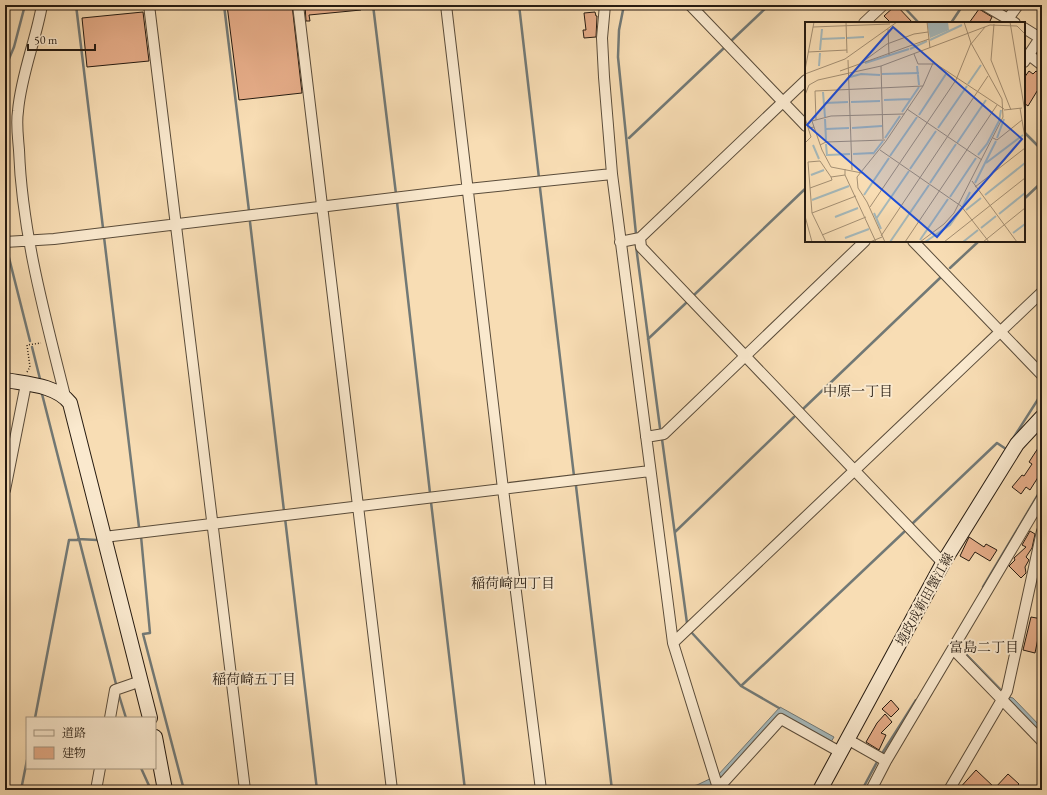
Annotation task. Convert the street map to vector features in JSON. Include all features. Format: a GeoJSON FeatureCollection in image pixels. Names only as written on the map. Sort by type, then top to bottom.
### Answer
{"type":"FeatureCollection","features":[{"type":"Feature","properties":{"kind":"street"},"geometry":{"type":"LineString","coordinates":[[42,5],[38,30],[20,92],[17,112],[20,183],[30,241],[64,396],[74,414],[150,717]]}},
{"type":"Feature","properties":{"kind":"street"},"geometry":{"type":"LineString","coordinates":[[149,5],[245,790]]}},
{"type":"Feature","properties":{"kind":"street"},"geometry":{"type":"LineString","coordinates":[[298,5],[392,790]]}},
{"type":"Feature","properties":{"kind":"street"},"geometry":{"type":"LineString","coordinates":[[446,5],[503,489],[542,790]]}},
{"type":"Feature","properties":{"kind":"street"},"geometry":{"type":"LineString","coordinates":[[605,5],[602,38],[603,69],[612,174],[673,643],[715,785],[781,719],[840,752]]}},
{"type":"Feature","properties":{"kind":"street"},"geometry":{"type":"LineString","coordinates":[[690,5],[805,125]]}},
{"type":"Feature","properties":{"kind":"street"},"geometry":{"type":"LineString","coordinates":[[865,22],[882,5]]}},
{"type":"Feature","properties":{"kind":"street"},"geometry":{"type":"LineString","coordinates":[[984,5],[1012,21],[1018,5]]}},
{"type":"Feature","properties":{"kind":"street"},"geometry":{"type":"LineString","coordinates":[[1025,29],[1040,38],[1026,58],[1042,65]]}},
{"type":"Feature","properties":{"kind":"street"},"geometry":{"type":"LineString","coordinates":[[620,242],[640,238],[805,81]]}},
{"type":"Feature","properties":{"kind":"street"},"geometry":{"type":"LineString","coordinates":[[5,242],[30,241],[468,189],[612,174]]}},
{"type":"Feature","properties":{"kind":"street"},"geometry":{"type":"LineString","coordinates":[[640,238],[641,247],[943,563]]}},
{"type":"Feature","properties":{"kind":"street"},"geometry":{"type":"LineString","coordinates":[[646,437],[664,434],[746,357],[864,242]]}},
{"type":"Feature","properties":{"kind":"street"},"geometry":{"type":"LineString","coordinates":[[914,242],[1042,375]]}},
{"type":"Feature","properties":{"kind":"street"},"geometry":{"type":"LineString","coordinates":[[673,643],[1042,292]]}},
{"type":"Feature","properties":{"kind":"street"},"geometry":{"type":"LineString","coordinates":[[5,380],[56,391],[64,396]]}},
{"type":"Feature","properties":{"kind":"street"},"geometry":{"type":"LineString","coordinates":[[5,490],[24,384]]}},
{"type":"Feature","properties":{"kind":"street","name":"境政成新田蟹江線"},"geometry":{"type":"LineString","coordinates":[[820,790],[846,739],[943,563],[1017,444],[1042,417]]}},
{"type":"Feature","properties":{"kind":"street"},"geometry":{"type":"LineString","coordinates":[[104,537],[650,471]]}},
{"type":"Feature","properties":{"kind":"street"},"geometry":{"type":"LineString","coordinates":[[871,790],[886,761],[1042,498]]}},
{"type":"Feature","properties":{"kind":"street"},"geometry":{"type":"LineString","coordinates":[[949,790],[1004,696],[1042,531]]}},
{"type":"Feature","properties":{"kind":"street"},"geometry":{"type":"LineString","coordinates":[[953,649],[1004,696],[1042,741]]}},
{"type":"Feature","properties":{"kind":"street"},"geometry":{"type":"LineString","coordinates":[[110,717],[115,690],[141,681]]}},
{"type":"Feature","properties":{"kind":"street"},"geometry":{"type":"LineString","coordinates":[[846,739],[886,761]]}},
{"type":"Feature","properties":{"kind":"street"},"geometry":{"type":"LineString","coordinates":[[156,741],[166,790]]}},
{"type":"Feature","properties":{"kind":"street"},"geometry":{"type":"LineString","coordinates":[[96,790],[100,769]]}},
{"type":"Feature","properties":{"kind":"path"},"geometry":{"type":"LineString","coordinates":[[24,384],[30,367],[27,345],[51,341]]}},
{"type":"Feature","properties":{"kind":"shaded area"},"geometry":{"type":"Polygon","coordinates":[[[960,647],[1042,728],[1042,736],[958,649],[960,647]]]}},
{"type":"Feature","properties":{"kind":"shaded area"},"geometry":{"type":"Polygon","coordinates":[[[780,707],[834,737],[831,742],[781,714],[719,782],[709,787],[693,790],[675,790],[697,785],[718,775],[780,707]]]}},
{"type":"Feature","properties":{"kind":"building"},"geometry":{"type":"Polygon","coordinates":[[[227,5],[292,5],[302,93],[239,100],[227,5]]]}},
{"type":"Feature","properties":{"kind":"building"},"geometry":{"type":"Polygon","coordinates":[[[305,5],[361,5],[361,10],[309,15],[310,21],[306,21],[305,5]]]}},
{"type":"Feature","properties":{"kind":"building"},"geometry":{"type":"Polygon","coordinates":[[[896,5],[912,22],[890,22],[884,16],[896,5]]]}},
{"type":"Feature","properties":{"kind":"building"},"geometry":{"type":"Polygon","coordinates":[[[979,9],[992,17],[990,22],[970,22],[979,9]]]}},
{"type":"Feature","properties":{"kind":"building"},"geometry":{"type":"Polygon","coordinates":[[[143,12],[149,61],[87,67],[82,18],[143,12]]]}},
{"type":"Feature","properties":{"kind":"building"},"geometry":{"type":"Polygon","coordinates":[[[595,12],[597,16],[596,37],[584,38],[583,30],[586,30],[584,13],[595,12]]]}},
{"type":"Feature","properties":{"kind":"building"},"geometry":{"type":"Polygon","coordinates":[[[1029,71],[1033,74],[1036,71],[1042,75],[1042,83],[1028,106],[1025,104],[1025,77],[1029,71]]]}},
{"type":"Feature","properties":{"kind":"building"},"geometry":{"type":"Polygon","coordinates":[[[1042,442],[1042,471],[1030,490],[1026,487],[1021,494],[1012,487],[1022,475],[1024,476],[1032,464],[1029,462],[1042,442]]]}},
{"type":"Feature","properties":{"kind":"building"},"geometry":{"type":"Polygon","coordinates":[[[1030,531],[1035,534],[1032,548],[1026,557],[1029,560],[1025,567],[1026,573],[1021,578],[1009,566],[1015,560],[1014,558],[1026,547],[1022,545],[1030,531]]]}},
{"type":"Feature","properties":{"kind":"building"},"geometry":{"type":"Polygon","coordinates":[[[969,537],[984,547],[986,544],[997,550],[990,561],[975,552],[969,561],[960,556],[969,537]]]}},
{"type":"Feature","properties":{"kind":"building"},"geometry":{"type":"Polygon","coordinates":[[[1031,617],[1042,619],[1035,653],[1023,650],[1031,617]]]}},
{"type":"Feature","properties":{"kind":"building"},"geometry":{"type":"Polygon","coordinates":[[[891,700],[899,709],[891,717],[882,709],[891,700]]]}},
{"type":"Feature","properties":{"kind":"building"},"geometry":{"type":"Polygon","coordinates":[[[885,714],[892,722],[881,733],[886,735],[879,750],[866,742],[877,723],[885,714]]]}},
{"type":"Feature","properties":{"kind":"building"},"geometry":{"type":"Polygon","coordinates":[[[976,770],[995,788],[1008,774],[1019,784],[1013,790],[958,790],[976,770]]]}},
{"type":"Feature","properties":{"kind":"waterway"},"geometry":{"type":"LineString","coordinates":[[5,68],[14,47],[25,5]]}},
{"type":"Feature","properties":{"kind":"waterway"},"geometry":{"type":"LineString","coordinates":[[76,5],[103,228]]}},
{"type":"Feature","properties":{"kind":"waterway"},"geometry":{"type":"LineString","coordinates":[[224,5],[249,211]]}},
{"type":"Feature","properties":{"kind":"waterway"},"geometry":{"type":"LineString","coordinates":[[373,5],[396,194]]}},
{"type":"Feature","properties":{"kind":"waterway"},"geometry":{"type":"LineString","coordinates":[[519,5],[539,178]]}},
{"type":"Feature","properties":{"kind":"waterway"},"geometry":{"type":"LineString","coordinates":[[624,5],[619,30],[618,57],[636,234]]}},
{"type":"Feature","properties":{"kind":"waterway"},"geometry":{"type":"LineString","coordinates":[[731,41],[769,5]]}},
{"type":"Feature","properties":{"kind":"waterway"},"geometry":{"type":"LineString","coordinates":[[902,5],[918,22]]}},
{"type":"Feature","properties":{"kind":"waterway"},"geometry":{"type":"LineString","coordinates":[[952,22],[963,5]]}},
{"type":"Feature","properties":{"kind":"waterway"},"geometry":{"type":"LineString","coordinates":[[629,138],[724,48]]}},
{"type":"Feature","properties":{"kind":"waterway"},"geometry":{"type":"LineString","coordinates":[[1025,133],[1042,150]]}},
{"type":"Feature","properties":{"kind":"waterway"},"geometry":{"type":"LineString","coordinates":[[1025,198],[1042,182]]}},
{"type":"Feature","properties":{"kind":"waterway"},"geometry":{"type":"LineString","coordinates":[[540,188],[574,476]]}},
{"type":"Feature","properties":{"kind":"waterway"},"geometry":{"type":"LineString","coordinates":[[694,295],[805,189]]}},
{"type":"Feature","properties":{"kind":"waterway"},"geometry":{"type":"LineString","coordinates":[[397,202],[430,493]]}},
{"type":"Feature","properties":{"kind":"waterway"},"geometry":{"type":"LineString","coordinates":[[250,222],[284,511]]}},
{"type":"Feature","properties":{"kind":"waterway"},"geometry":{"type":"LineString","coordinates":[[104,237],[139,527]]}},
{"type":"Feature","properties":{"kind":"waterway"},"geometry":{"type":"LineString","coordinates":[[950,268],[978,242]]}},
{"type":"Feature","properties":{"kind":"waterway"},"geometry":{"type":"LineString","coordinates":[[6,246],[30,341]]}},
{"type":"Feature","properties":{"kind":"waterway"},"geometry":{"type":"LineString","coordinates":[[636,246],[660,428]]}},
{"type":"Feature","properties":{"kind":"waterway"},"geometry":{"type":"LineString","coordinates":[[803,409],[940,278]]}},
{"type":"Feature","properties":{"kind":"waterway"},"geometry":{"type":"LineString","coordinates":[[648,339],[686,303]]}},
{"type":"Feature","properties":{"kind":"waterway"},"geometry":{"type":"LineString","coordinates":[[32,347],[40,379]]}},
{"type":"Feature","properties":{"kind":"waterway"},"geometry":{"type":"LineString","coordinates":[[1012,440],[1042,393]]}},
{"type":"Feature","properties":{"kind":"waterway"},"geometry":{"type":"LineString","coordinates":[[42,394],[116,684]]}},
{"type":"Feature","properties":{"kind":"waterway"},"geometry":{"type":"LineString","coordinates":[[675,532],[794,417]]}},
{"type":"Feature","properties":{"kind":"waterway"},"geometry":{"type":"LineString","coordinates":[[662,439],[687,623]]}},
{"type":"Feature","properties":{"kind":"waterway"},"geometry":{"type":"LineString","coordinates":[[913,523],[997,443],[1006,449]]}},
{"type":"Feature","properties":{"kind":"waterway"},"geometry":{"type":"LineString","coordinates":[[576,486],[612,790]]}},
{"type":"Feature","properties":{"kind":"waterway"},"geometry":{"type":"LineString","coordinates":[[983,587],[1042,488]]}},
{"type":"Feature","properties":{"kind":"waterway"},"geometry":{"type":"LineString","coordinates":[[431,502],[465,790]]}},
{"type":"Feature","properties":{"kind":"waterway"},"geometry":{"type":"LineString","coordinates":[[285,518],[317,790]]}},
{"type":"Feature","properties":{"kind":"waterway"},"geometry":{"type":"LineString","coordinates":[[741,686],[904,532]]}},
{"type":"Feature","properties":{"kind":"waterway"},"geometry":{"type":"LineString","coordinates":[[141,536],[150,633],[143,634],[184,790]]}},
{"type":"Feature","properties":{"kind":"waterway"},"geometry":{"type":"LineString","coordinates":[[78,539],[97,540]]}},
{"type":"Feature","properties":{"kind":"waterway"},"geometry":{"type":"LineString","coordinates":[[35,717],[69,540],[78,540]]}},
{"type":"Feature","properties":{"kind":"waterway"},"geometry":{"type":"LineString","coordinates":[[692,633],[741,686],[779,708]]}},
{"type":"Feature","properties":{"kind":"waterway"},"geometry":{"type":"LineString","coordinates":[[118,692],[126,717]]}},
{"type":"Feature","properties":{"kind":"waterway"},"geometry":{"type":"LineString","coordinates":[[883,752],[916,700]]}},
{"type":"Feature","properties":{"kind":"waterway"},"geometry":{"type":"LineString","coordinates":[[862,790],[877,762]]}},
{"type":"Feature","properties":{"kind":"waterway"},"geometry":{"type":"LineString","coordinates":[[21,790],[26,765]]}},
{"type":"Feature","properties":{"kind":"waterway"},"geometry":{"type":"LineString","coordinates":[[141,769],[151,790]]}},
{"type":"Feature","properties":{"kind":"district","name":"中原一丁目"},"geometry":{"type":"Point","coordinates":[858,391]}},
{"type":"Feature","properties":{"kind":"district","name":"稲荷崎四丁目"},"geometry":{"type":"Point","coordinates":[513,583]}},
{"type":"Feature","properties":{"kind":"district","name":"富島二丁目"},"geometry":{"type":"Point","coordinates":[984,647]}},
{"type":"Feature","properties":{"kind":"district","name":"稲荷崎五丁目"},"geometry":{"type":"Point","coordinates":[254,679]}}]}
